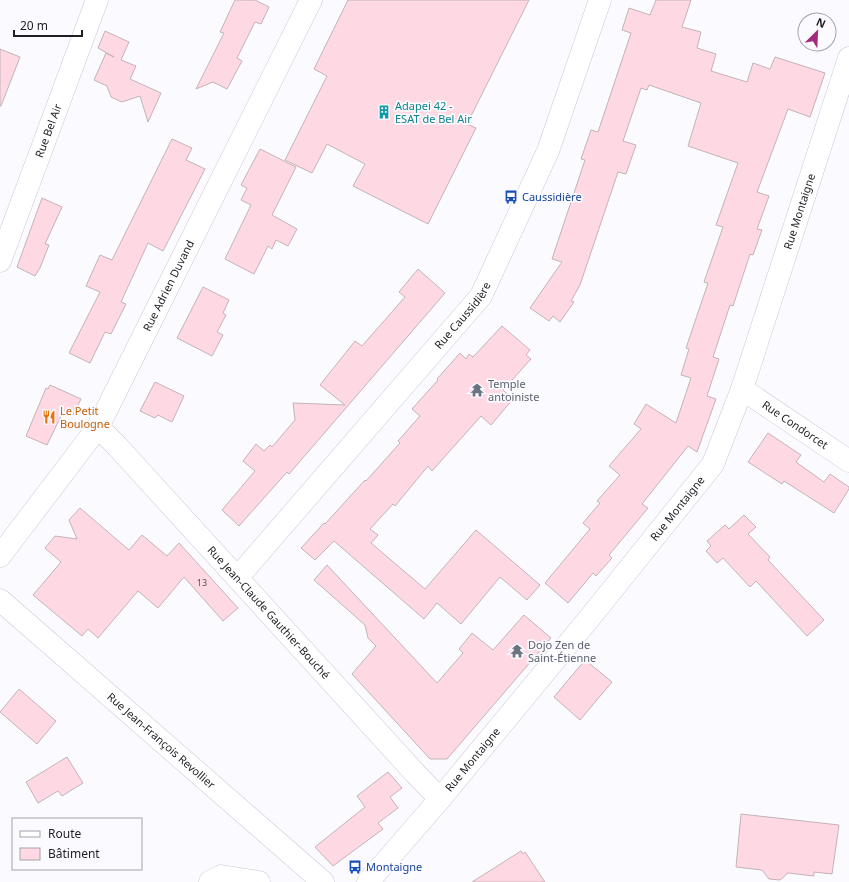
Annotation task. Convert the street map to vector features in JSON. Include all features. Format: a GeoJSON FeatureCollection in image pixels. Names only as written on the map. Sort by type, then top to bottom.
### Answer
{"type":"FeatureCollection","features":[{"type":"Feature","properties":{"kind":"street","name":"Rue Bel Air"},"geometry":{"type":"LineString","coordinates":[[0,261],[97,0]]}},
{"type":"Feature","properties":{"kind":"street","name":"Rue Adrien Duvand"},"geometry":{"type":"LineString","coordinates":[[0,556],[98,427],[311,0]]}},
{"type":"Feature","properties":{"kind":"street","name":"Rue Caussidière"},"geometry":{"type":"LineString","coordinates":[[238,577],[481,296],[548,152],[600,0]]}},
{"type":"Feature","properties":{"kind":"street","name":"Rue Montaigne"},"geometry":{"type":"LineString","coordinates":[[368,882],[440,799],[592,615],[713,464],[742,389],[849,58]]}},
{"type":"Feature","properties":{"kind":"street","name":"Rue Condorcet"},"geometry":{"type":"LineString","coordinates":[[742,389],[849,461]]}},
{"type":"Feature","properties":{"kind":"street","name":"Rue Jean-Claude Gauthier-Bouché"},"geometry":{"type":"LineString","coordinates":[[98,427],[238,577],[440,799]]}},
{"type":"Feature","properties":{"kind":"street","name":"Rue Jean-François Revollier"},"geometry":{"type":"LineString","coordinates":[[0,600],[323,882]]}},
{"type":"Feature","properties":{"kind":"street"},"geometry":{"type":"LineString","coordinates":[[210,882],[221,876],[259,882]]}},
{"type":"Feature","properties":{"kind":"building"},"geometry":{"type":"Polygon","coordinates":[[[235,0],[255,0],[269,7],[261,24],[255,22],[237,58],[242,61],[227,89],[213,82],[196,89],[224,33],[220,32],[235,0]]]}},
{"type":"Feature","properties":{"kind":"building","name":"Adapei 42 - ESAT de Bel Air"},"geometry":{"type":"Polygon","coordinates":[[[348,0],[529,0],[467,124],[476,128],[428,224],[353,186],[365,164],[327,144],[312,173],[285,160],[327,76],[314,69],[348,0]]]}},
{"type":"Feature","properties":{"kind":"building"},"geometry":{"type":"Polygon","coordinates":[[[656,0],[691,0],[682,27],[701,32],[697,48],[716,54],[711,71],[747,82],[753,63],[770,69],[775,57],[825,73],[810,117],[788,109],[757,192],[769,196],[757,229],[762,230],[753,255],[750,254],[733,306],[730,305],[713,357],[719,359],[707,396],[716,399],[697,452],[688,446],[642,504],[648,508],[609,555],[612,558],[596,576],[593,573],[568,603],[545,583],[590,529],[583,523],[600,503],[597,501],[620,475],[609,466],[641,429],[634,424],[646,404],[676,423],[691,378],[681,375],[689,349],[686,348],[708,283],[704,282],[723,227],[716,225],[738,163],[688,146],[701,103],[649,85],[647,90],[641,88],[623,141],[636,145],[626,174],[618,172],[580,285],[571,301],[574,302],[560,322],[553,316],[549,321],[530,308],[562,262],[552,259],[585,160],[581,159],[591,130],[598,132],[631,33],[622,30],[629,8],[650,15],[656,0]]]}},
{"type":"Feature","properties":{"kind":"building"},"geometry":{"type":"Polygon","coordinates":[[[105,31],[129,42],[121,60],[136,66],[130,79],[161,93],[148,122],[140,96],[122,102],[111,97],[107,86],[94,80],[106,53],[114,57],[98,48],[105,31]]]}},
{"type":"Feature","properties":{"kind":"building"},"geometry":{"type":"Polygon","coordinates":[[[0,49],[20,57],[1,106],[0,106],[0,49]]]}},
{"type":"Feature","properties":{"kind":"building"},"geometry":{"type":"Polygon","coordinates":[[[172,139],[192,148],[186,160],[205,169],[163,251],[148,243],[121,302],[126,304],[111,334],[105,332],[90,363],[69,353],[100,292],[86,286],[100,255],[112,260],[172,139]]]}},
{"type":"Feature","properties":{"kind":"building"},"geometry":{"type":"Polygon","coordinates":[[[260,149],[296,167],[272,215],[297,229],[288,246],[276,240],[272,249],[268,246],[254,274],[225,259],[251,205],[241,200],[247,188],[241,185],[260,149]]]}},
{"type":"Feature","properties":{"kind":"building"},"geometry":{"type":"Polygon","coordinates":[[[42,198],[62,207],[45,244],[49,245],[40,268],[35,276],[17,267],[42,198]]]}},
{"type":"Feature","properties":{"kind":"building"},"geometry":{"type":"Polygon","coordinates":[[[418,269],[445,293],[289,474],[287,472],[239,526],[222,510],[255,471],[243,461],[256,444],[264,451],[270,445],[272,447],[295,420],[293,403],[345,405],[320,385],[355,341],[362,346],[405,297],[399,292],[418,269]]]}},
{"type":"Feature","properties":{"kind":"building"},"geometry":{"type":"Polygon","coordinates":[[[203,287],[229,300],[223,313],[226,315],[217,332],[223,335],[212,356],[177,338],[203,287]]]}},
{"type":"Feature","properties":{"kind":"building"},"geometry":{"type":"Polygon","coordinates":[[[502,326],[530,350],[526,355],[531,359],[503,390],[513,399],[491,425],[481,416],[432,471],[428,466],[395,506],[393,504],[370,529],[378,535],[371,543],[425,589],[476,530],[540,585],[527,600],[500,577],[461,624],[437,603],[424,619],[334,541],[315,560],[301,548],[365,480],[366,481],[400,443],[398,441],[420,416],[412,409],[460,353],[466,359],[469,354],[473,357],[502,326]]]}},
{"type":"Feature","properties":{"kind":"building"},"geometry":{"type":"Polygon","coordinates":[[[155,382],[184,396],[172,422],[158,415],[155,418],[140,411],[155,382]]]}},
{"type":"Feature","properties":{"kind":"building"},"geometry":{"type":"Polygon","coordinates":[[[50,385],[81,399],[73,415],[64,410],[47,445],[26,436],[46,388],[48,389],[50,385]]]}},
{"type":"Feature","properties":{"kind":"building"},"geometry":{"type":"Polygon","coordinates":[[[768,433],[801,455],[796,462],[824,482],[830,474],[849,487],[834,513],[784,481],[782,484],[748,462],[768,433]]]}},
{"type":"Feature","properties":{"kind":"building"},"geometry":{"type":"Polygon","coordinates":[[[80,508],[129,550],[142,535],[167,556],[179,543],[238,608],[223,621],[184,577],[158,608],[138,591],[98,638],[88,629],[82,636],[33,595],[61,562],[45,548],[55,536],[77,539],[69,520],[80,508]]]}},
{"type":"Feature","properties":{"kind":"building"},"geometry":{"type":"Polygon","coordinates":[[[744,515],[756,527],[748,534],[770,557],[768,560],[824,620],[807,636],[756,581],[750,587],[723,558],[717,563],[706,551],[711,546],[707,541],[725,525],[729,529],[744,515]]]}},
{"type":"Feature","properties":{"kind":"building"},"geometry":{"type":"Polygon","coordinates":[[[327,565],[437,683],[463,653],[459,649],[472,633],[493,650],[524,615],[551,638],[447,759],[430,759],[352,674],[376,646],[368,638],[365,625],[314,580],[327,565]]]}},
{"type":"Feature","properties":{"kind":"building"},"geometry":{"type":"Polygon","coordinates":[[[585,660],[612,682],[580,720],[554,697],[585,660]]]}},
{"type":"Feature","properties":{"kind":"building"},"geometry":{"type":"Polygon","coordinates":[[[19,689],[56,721],[37,744],[0,712],[19,689]]]}},
{"type":"Feature","properties":{"kind":"building"},"geometry":{"type":"Polygon","coordinates":[[[67,757],[83,783],[62,796],[58,791],[38,803],[26,782],[67,757]]]}},
{"type":"Feature","properties":{"kind":"building"},"geometry":{"type":"Polygon","coordinates":[[[388,772],[402,788],[390,797],[398,808],[378,823],[383,829],[333,866],[315,847],[365,807],[357,796],[388,772]]]}},
{"type":"Feature","properties":{"kind":"building"},"geometry":{"type":"Polygon","coordinates":[[[741,814],[839,825],[832,874],[814,872],[814,876],[788,873],[780,880],[769,879],[762,870],[736,867],[741,814]]]}},
{"type":"Feature","properties":{"kind":"building"},"geometry":{"type":"Polygon","coordinates":[[[521,851],[523,854],[525,852],[545,882],[472,882],[521,851]]]}},
{"type":"Feature","properties":{"kind":"place","name":"Adapei 42 - ESAT de Bel Air"},"geometry":{"type":"Point","coordinates":[384,112]}},
{"type":"Feature","properties":{"kind":"place","name":"Caussidière"},"geometry":{"type":"Point","coordinates":[511,197]}},
{"type":"Feature","properties":{"kind":"place","name":"Temple antoiniste"},"geometry":{"type":"Point","coordinates":[477,390]}},
{"type":"Feature","properties":{"kind":"place","name":"Le Petit Boulogne"},"geometry":{"type":"Point","coordinates":[49,417]}},
{"type":"Feature","properties":{"kind":"place","name":"Dojo Zen de Saint-Étienne"},"geometry":{"type":"Point","coordinates":[517,651]}},
{"type":"Feature","properties":{"kind":"place","name":"Montaigne"},"geometry":{"type":"Point","coordinates":[355,867]}}]}
